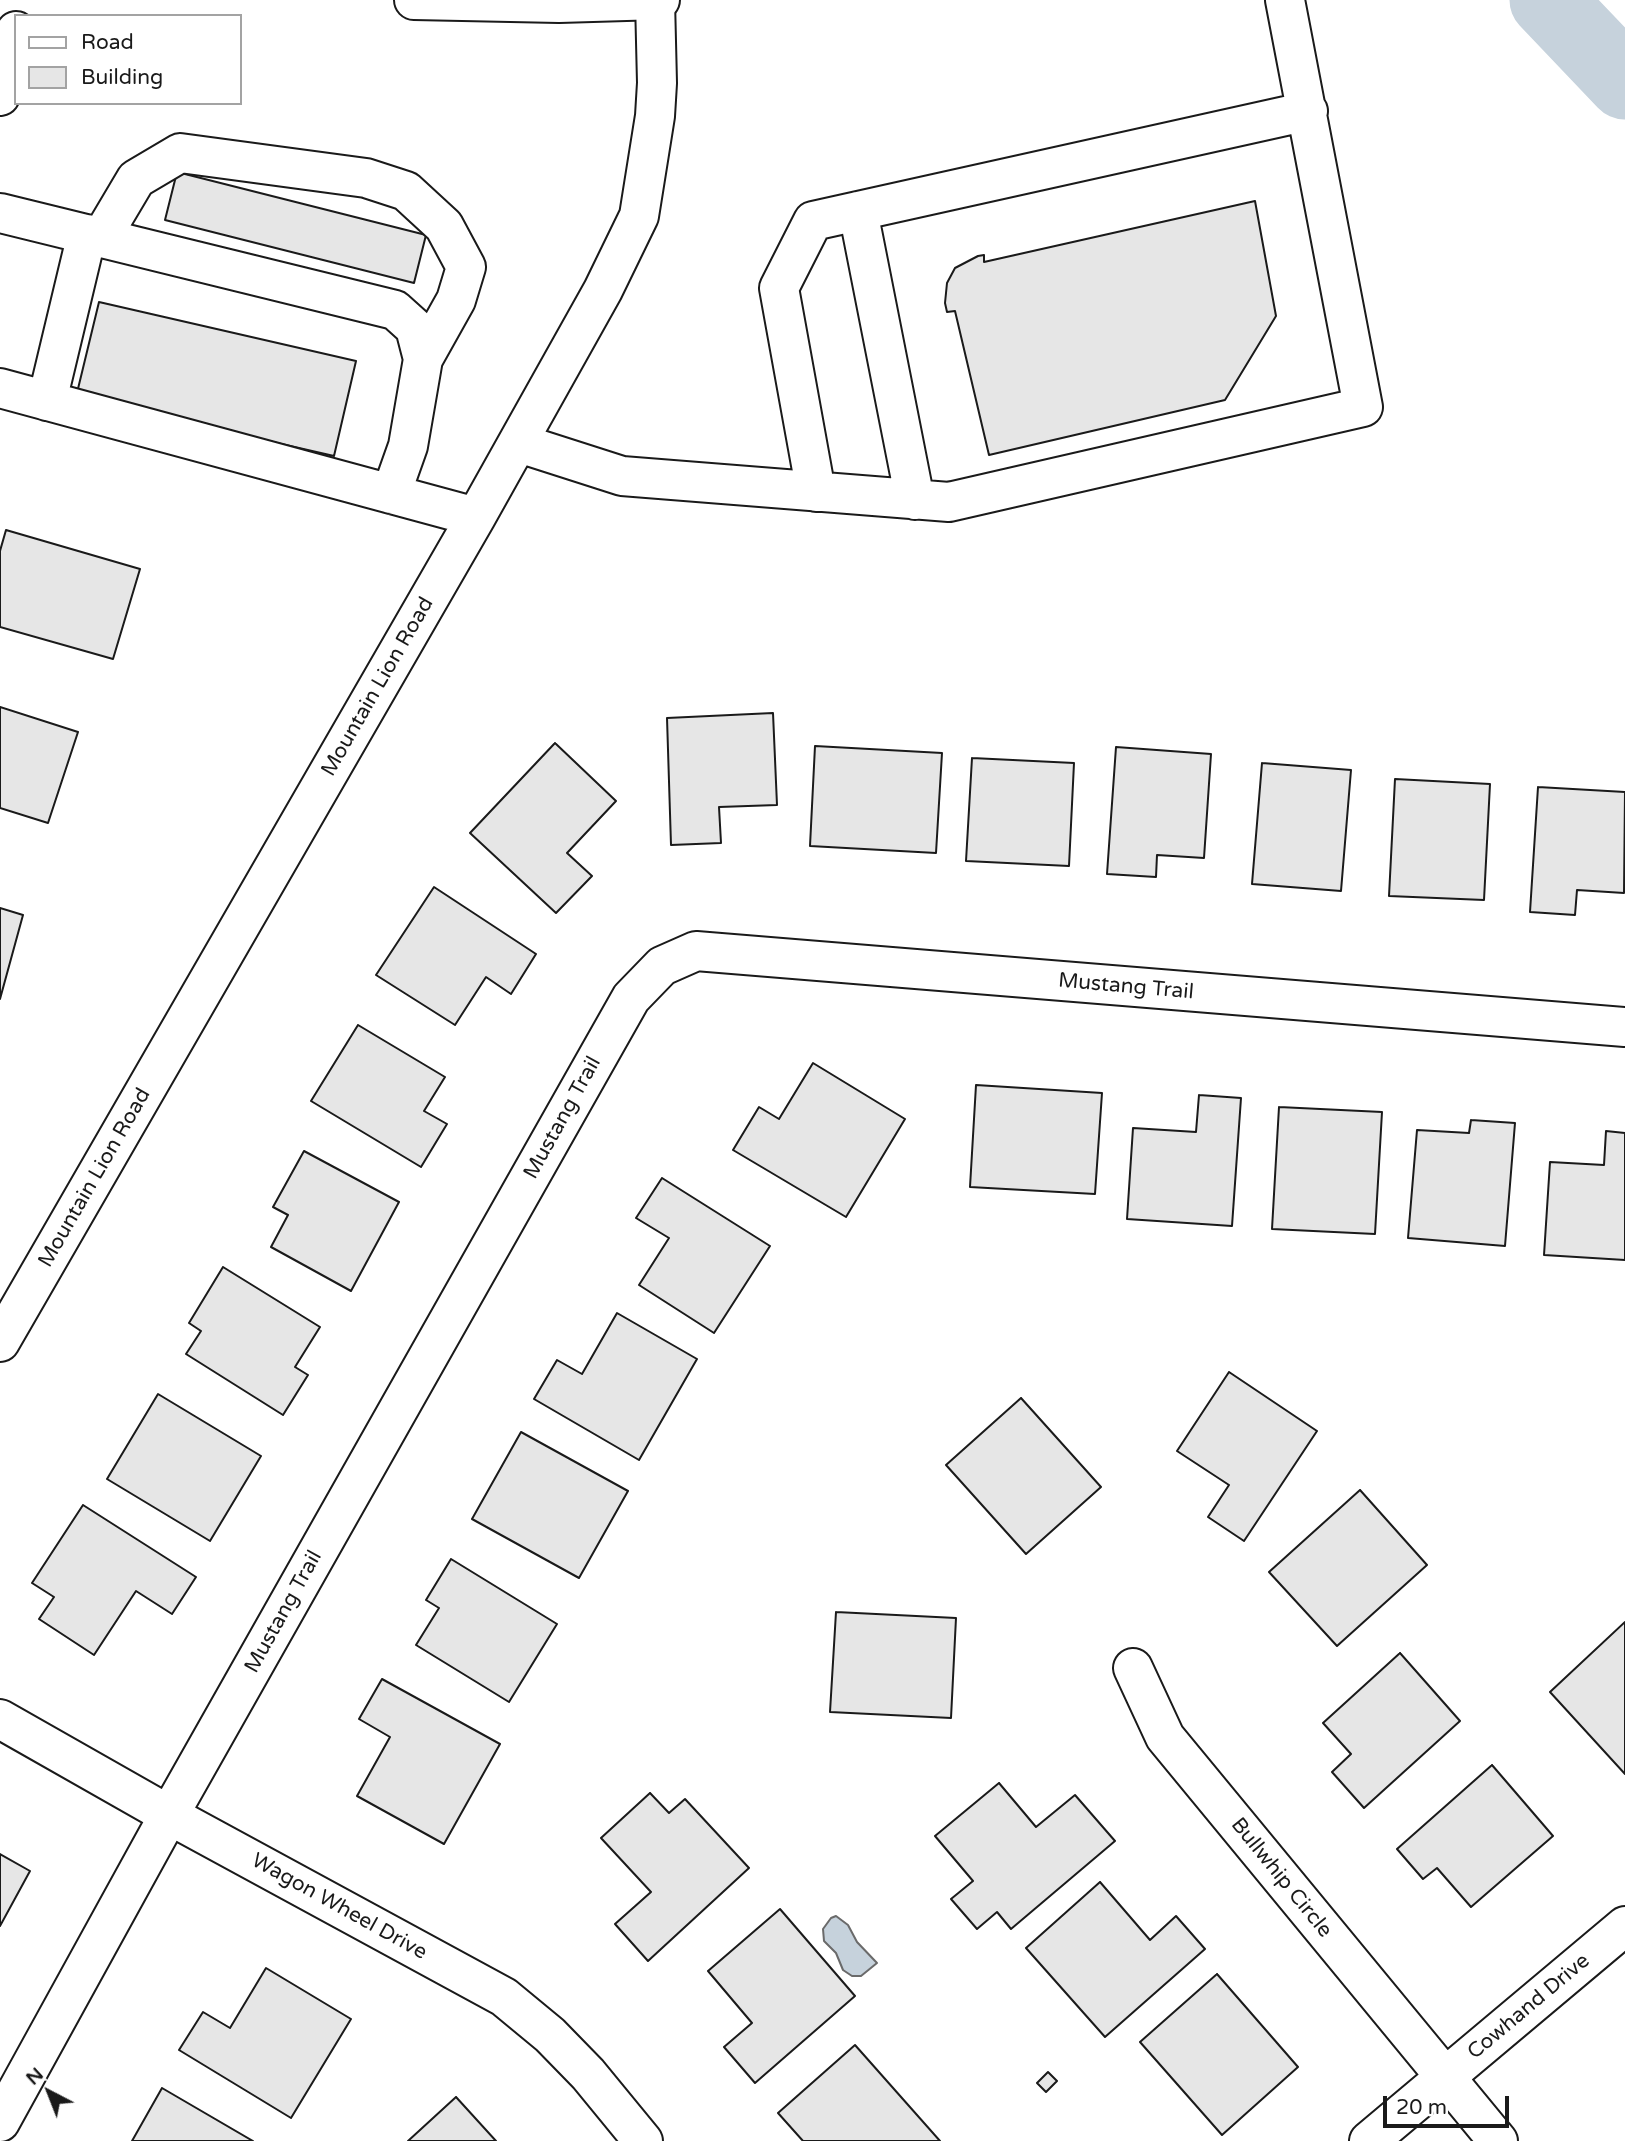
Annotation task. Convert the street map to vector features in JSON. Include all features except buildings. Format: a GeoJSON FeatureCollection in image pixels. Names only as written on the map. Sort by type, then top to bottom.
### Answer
{"type":"FeatureCollection","features":[{"type":"Feature","properties":{"kind":"street"},"geometry":{"type":"LineString","coordinates":[[414,0],[559,4],[657,0]]}},
{"type":"Feature","properties":{"kind":"street","name":"Mountain Lion Road"},"geometry":{"type":"LineString","coordinates":[[0,1342],[519,443],[603,290],[639,216],[655,116],[657,0]]}},
{"type":"Feature","properties":{"kind":"street"},"geometry":{"type":"LineString","coordinates":[[519,443],[622,476],[949,502],[1363,407],[1286,0]]}},
{"type":"Feature","properties":{"kind":"street"},"geometry":{"type":"LineString","coordinates":[[0,96],[14,39]]}},
{"type":"Feature","properties":{"kind":"street"},"geometry":{"type":"LineString","coordinates":[[816,492],[779,288],[813,221],[1308,111]]}},
{"type":"Feature","properties":{"kind":"street"},"geometry":{"type":"LineString","coordinates":[[47,401],[94,236],[136,179],[180,153],[366,178],[406,191],[444,226],[466,267],[456,300],[423,359],[408,446],[391,494]]}},
{"type":"Feature","properties":{"kind":"street"},"geometry":{"type":"LineString","coordinates":[[858,211],[915,500]]}},
{"type":"Feature","properties":{"kind":"street"},"geometry":{"type":"LineString","coordinates":[[0,213],[395,310],[415,328],[423,359]]}},
{"type":"Feature","properties":{"kind":"street"},"geometry":{"type":"LineString","coordinates":[[0,388],[476,517]]}},
{"type":"Feature","properties":{"kind":"street","name":"Mustang Trail"},"geometry":{"type":"LineString","coordinates":[[0,2122],[169,1815],[632,998],[662,966],[696,951],[1625,1027]]}},
{"type":"Feature","properties":{"kind":"street","name":"Bullwhip Circle"},"geometry":{"type":"LineString","coordinates":[[1133,1668],[1165,1737],[1498,2141]]}},
{"type":"Feature","properties":{"kind":"street","name":"Wagon Wheel Drive"},"geometry":{"type":"LineString","coordinates":[[0,1719],[169,1815],[504,1997],[550,2035],[588,2074],[643,2141]]}},
{"type":"Feature","properties":{"kind":"street","name":"Cowhand Drive"},"geometry":{"type":"LineString","coordinates":[[1369,2141],[1625,1926]]}},
{"type":"Feature","properties":{"kind":"shaded area"},"geometry":{"type":"Polygon","coordinates":[[[836,1916],[848,1925],[857,1942],[877,1963],[861,1976],[852,1976],[843,1970],[836,1953],[824,1941],[823,1929],[831,1918],[836,1916]]]}},
{"type":"Feature","properties":{"kind":"waterway"},"geometry":{"type":"LineString","coordinates":[[1547,0],[1625,82]]}}]}
